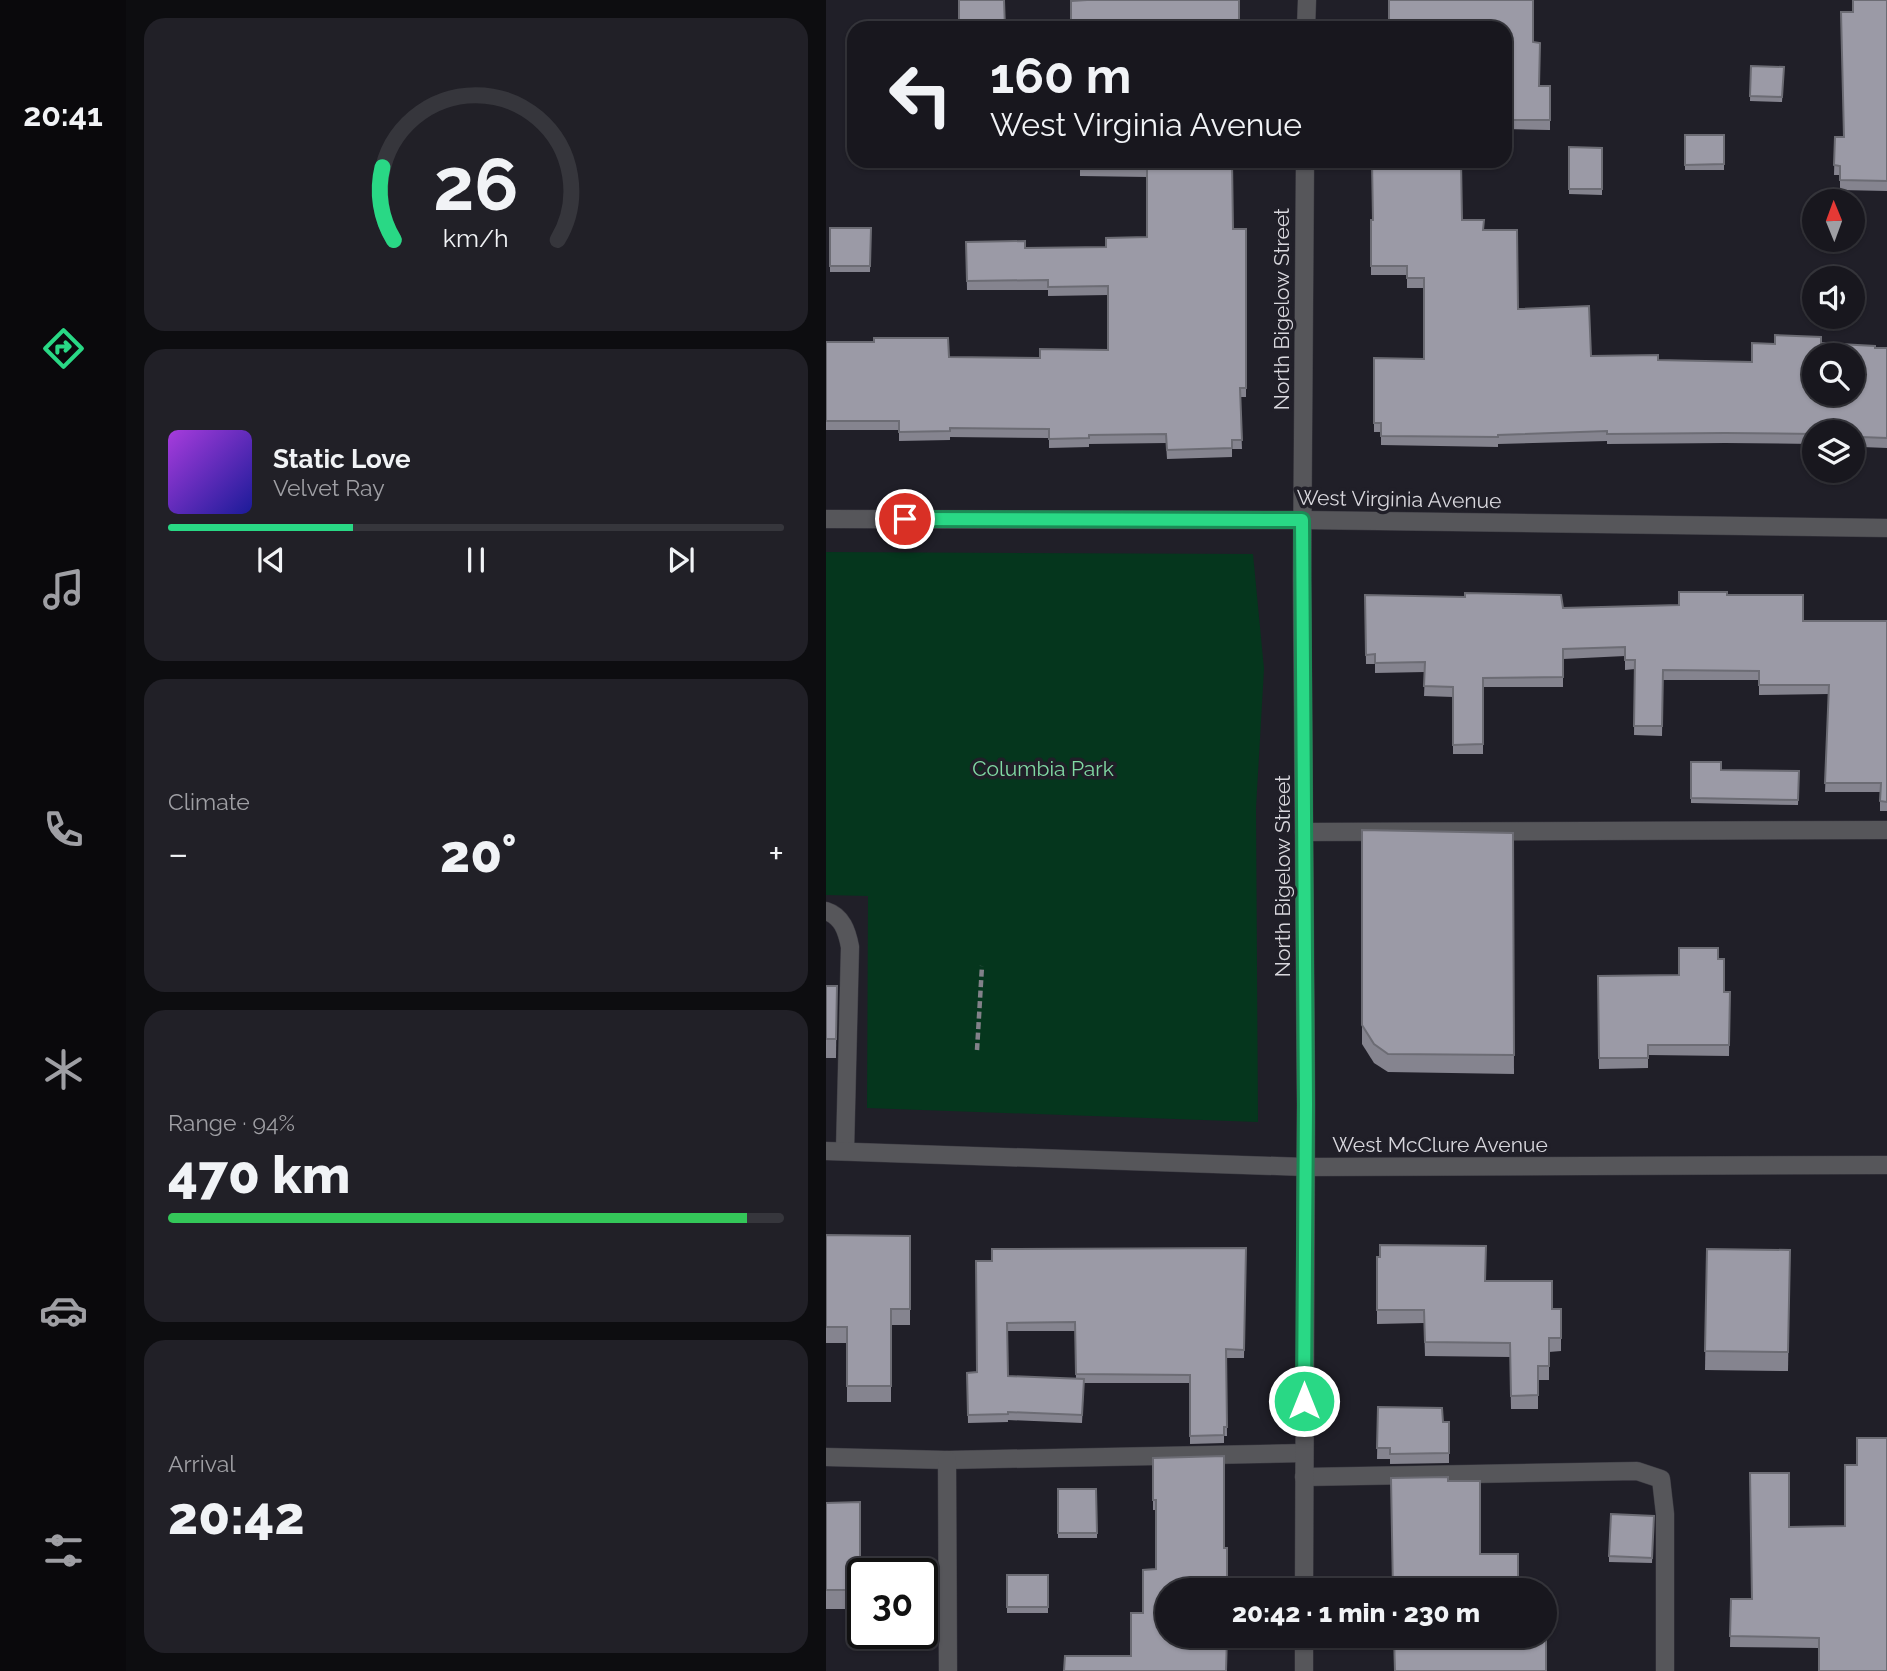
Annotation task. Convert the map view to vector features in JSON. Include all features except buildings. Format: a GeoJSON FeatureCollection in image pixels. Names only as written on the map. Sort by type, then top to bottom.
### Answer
{"type":"FeatureCollection","features":[{"type":"Feature","properties":{"kind":"street"},"geometry":{"type":"LineString","coordinates":[[1306,21],[1307,0]]}},
{"type":"Feature","properties":{"kind":"street","name":"North Bigelow Street"},"geometry":{"type":"LineString","coordinates":[[1304,1578],[1302,520],[1305,168]]}},
{"type":"Feature","properties":{"kind":"street","name":"West Virginia Avenue"},"geometry":{"type":"LineString","coordinates":[[826,519],[1302,520],[1887,528]]}},
{"type":"Feature","properties":{"kind":"street"},"geometry":{"type":"LineString","coordinates":[[1304,832],[1887,830]]}},
{"type":"Feature","properties":{"kind":"street"},"geometry":{"type":"LineString","coordinates":[[826,911],[835,914],[847,930],[850,947],[845,1152]]}},
{"type":"Feature","properties":{"kind":"street","name":"West McClure Avenue"},"geometry":{"type":"LineString","coordinates":[[826,1151],[1305,1167],[1887,1165]]}},
{"type":"Feature","properties":{"kind":"street"},"geometry":{"type":"LineString","coordinates":[[826,1457],[947,1460],[1304,1453]]}},
{"type":"Feature","properties":{"kind":"street"},"geometry":{"type":"LineString","coordinates":[[947,1460],[948,1671]]}},
{"type":"Feature","properties":{"kind":"street"},"geometry":{"type":"LineString","coordinates":[[1304,1477],[1637,1471],[1661,1479],[1665,1514],[1665,1671]]}},
{"type":"Feature","properties":{"kind":"street"},"geometry":{"type":"LineString","coordinates":[[1304,1648],[1304,1671]]}},
{"type":"Feature","properties":{"kind":"path"},"geometry":{"type":"LineString","coordinates":[[977,1050],[982,966]]}},
{"type":"Feature","properties":{"kind":"green space","name":"Columbia Park"},"geometry":{"type":"Polygon","coordinates":[[[826,552],[1253,554],[1264,669],[1256,808],[1258,1122],[867,1108],[868,896],[826,895],[826,552]]]}},
{"type":"Feature","properties":{"kind":"route"},"geometry":{"type":"LineString","coordinates":[[905,519],[1302,520],[1306,1104],[1304,1401]]}}]}
